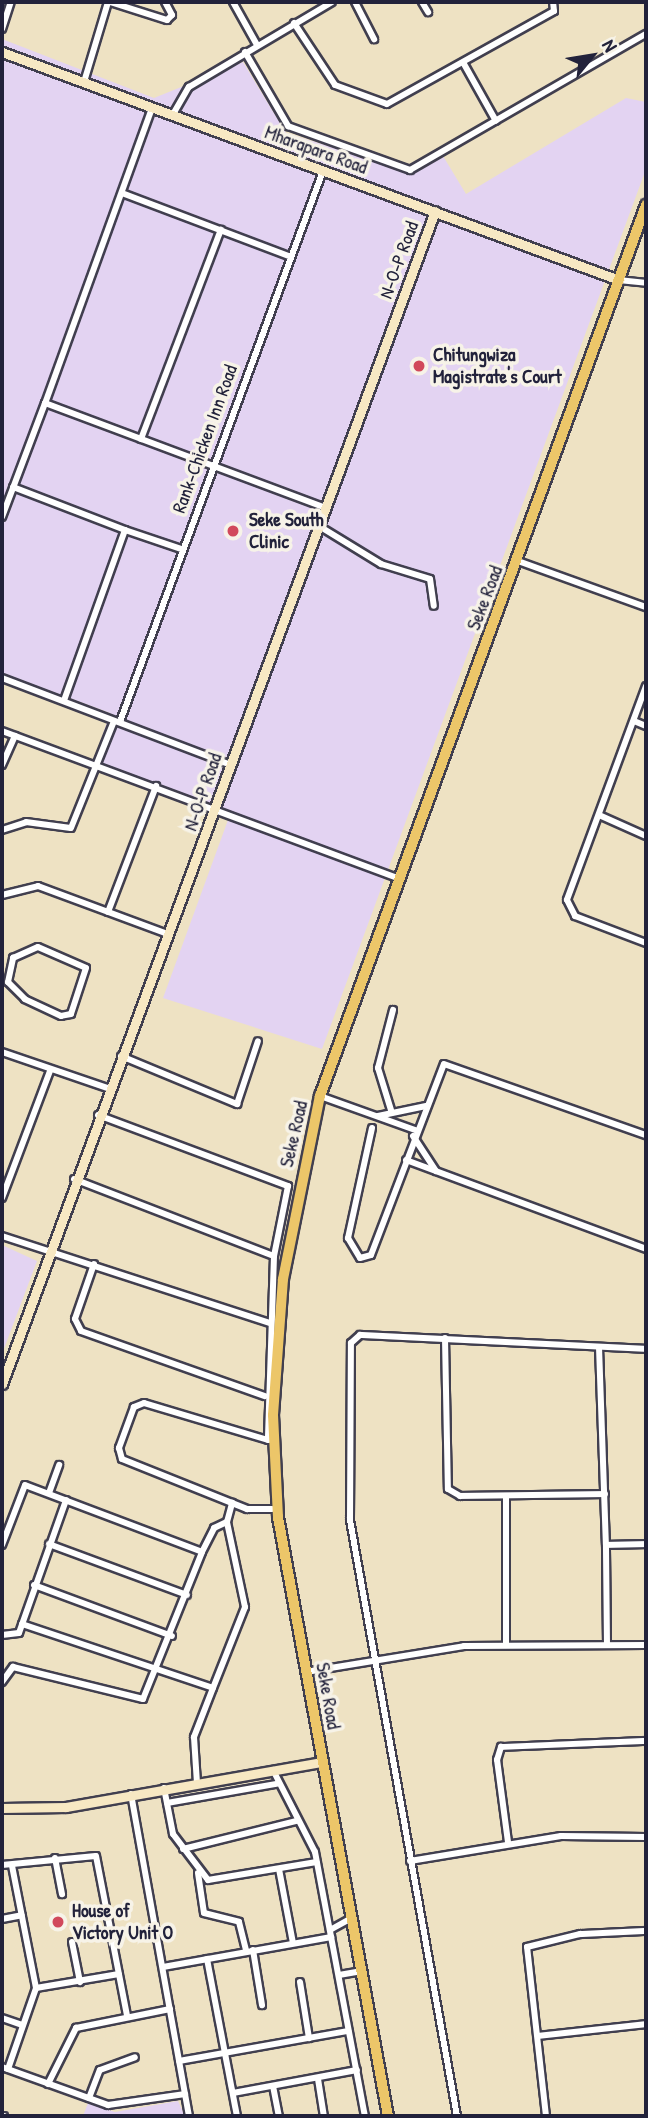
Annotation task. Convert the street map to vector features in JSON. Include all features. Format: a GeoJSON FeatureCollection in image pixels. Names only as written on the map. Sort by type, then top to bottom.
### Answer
{"type":"FeatureCollection","features":[{"type":"Feature","properties":{"kind":"main road","name":"Seke Road"},"geometry":{"type":"LineString","coordinates":[[388,2116],[278,1517],[274,1402],[287,1252],[320,1096],[518,561],[646,205]]}},
{"type":"Feature","properties":{"kind":"street"},"geometry":{"type":"LineString","coordinates":[[2,29],[11,2]]}},
{"type":"Feature","properties":{"kind":"street"},"geometry":{"type":"LineString","coordinates":[[84,82],[109,2],[167,20],[172,15],[165,2]]}},
{"type":"Feature","properties":{"kind":"street"},"geometry":{"type":"LineString","coordinates":[[233,2],[257,44]]}},
{"type":"Feature","properties":{"kind":"street"},"geometry":{"type":"LineString","coordinates":[[172,116],[189,87],[257,44],[332,2]]}},
{"type":"Feature","properties":{"kind":"street"},"geometry":{"type":"LineString","coordinates":[[355,2],[374,39]]}},
{"type":"Feature","properties":{"kind":"street"},"geometry":{"type":"LineString","coordinates":[[422,2],[428,12]]}},
{"type":"Feature","properties":{"kind":"street"},"geometry":{"type":"LineString","coordinates":[[295,23],[335,85],[387,104],[464,64],[554,11],[553,2]]}},
{"type":"Feature","properties":{"kind":"street"},"geometry":{"type":"LineString","coordinates":[[245,52],[288,126],[410,170],[646,34]]}},
{"type":"Feature","properties":{"kind":"street","name":"Mharapara Road"},"geometry":{"type":"LineString","coordinates":[[2,52],[619,280]]}},
{"type":"Feature","properties":{"kind":"street"},"geometry":{"type":"LineString","coordinates":[[464,64],[496,121]]}},
{"type":"Feature","properties":{"kind":"street"},"geometry":{"type":"LineString","coordinates":[[2,517],[152,108]]}},
{"type":"Feature","properties":{"kind":"street","name":"Rank-Chicken Inn Road"},"geometry":{"type":"LineString","coordinates":[[2,830],[26,822],[71,828],[118,720],[323,170]]}},
{"type":"Feature","properties":{"kind":"street"},"geometry":{"type":"LineString","coordinates":[[122,193],[289,256]]}},
{"type":"Feature","properties":{"kind":"street","name":"N-O-P Road"},"geometry":{"type":"LineString","coordinates":[[2,1384],[97,1115],[216,809],[435,211]]}},
{"type":"Feature","properties":{"kind":"street"},"geometry":{"type":"LineString","coordinates":[[141,439],[221,230]]}},
{"type":"Feature","properties":{"kind":"street"},"geometry":{"type":"LineString","coordinates":[[619,280],[646,283]]}},
{"type":"Feature","properties":{"kind":"street"},"geometry":{"type":"LineString","coordinates":[[45,403],[210,468],[327,508]]}},
{"type":"Feature","properties":{"kind":"street"},"geometry":{"type":"LineString","coordinates":[[13,486],[181,550]]}},
{"type":"Feature","properties":{"kind":"street"},"geometry":{"type":"LineString","coordinates":[[319,526],[381,564],[430,579],[434,606]]}},
{"type":"Feature","properties":{"kind":"street"},"geometry":{"type":"LineString","coordinates":[[64,700],[125,530]]}},
{"type":"Feature","properties":{"kind":"street"},"geometry":{"type":"LineString","coordinates":[[518,561],[646,607]]}},
{"type":"Feature","properties":{"kind":"street"},"geometry":{"type":"LineString","coordinates":[[2,678],[231,765]]}},
{"type":"Feature","properties":{"kind":"street"},"geometry":{"type":"LineString","coordinates":[[646,686],[567,906],[575,916],[646,943]]}},
{"type":"Feature","properties":{"kind":"street"},"geometry":{"type":"LineString","coordinates":[[634,722],[646,726]]}},
{"type":"Feature","properties":{"kind":"street"},"geometry":{"type":"LineString","coordinates":[[2,731],[98,764],[399,879]]}},
{"type":"Feature","properties":{"kind":"street"},"geometry":{"type":"LineString","coordinates":[[2,765],[15,736]]}},
{"type":"Feature","properties":{"kind":"street"},"geometry":{"type":"LineString","coordinates":[[108,912],[156,786]]}},
{"type":"Feature","properties":{"kind":"street"},"geometry":{"type":"LineString","coordinates":[[599,815],[646,836]]}},
{"type":"Feature","properties":{"kind":"street"},"geometry":{"type":"LineString","coordinates":[[2,895],[31,885],[168,934]]}},
{"type":"Feature","properties":{"kind":"street"},"geometry":{"type":"LineString","coordinates":[[38,947],[84,965],[75,1011],[61,1016],[20,995],[8,982],[6,961],[38,947]]}},
{"type":"Feature","properties":{"kind":"street"},"geometry":{"type":"LineString","coordinates":[[391,1110],[378,1068],[393,1010]]}},
{"type":"Feature","properties":{"kind":"street"},"geometry":{"type":"LineString","coordinates":[[121,1056],[237,1104],[258,1041]]}},
{"type":"Feature","properties":{"kind":"street"},"geometry":{"type":"LineString","coordinates":[[2,1052],[50,1071],[107,1088]]}},
{"type":"Feature","properties":{"kind":"street"},"geometry":{"type":"LineString","coordinates":[[372,1128],[348,1238],[354,1256],[371,1255],[441,1066],[452,1063],[646,1135]]}},
{"type":"Feature","properties":{"kind":"street"},"geometry":{"type":"LineString","coordinates":[[2,1198],[50,1071]]}},
{"type":"Feature","properties":{"kind":"street"},"geometry":{"type":"LineString","coordinates":[[320,1096],[378,1116],[414,1133],[436,1171]]}},
{"type":"Feature","properties":{"kind":"street"},"geometry":{"type":"LineString","coordinates":[[378,1116],[391,1110],[426,1106]]}},
{"type":"Feature","properties":{"kind":"street"},"geometry":{"type":"LineString","coordinates":[[97,1115],[288,1186],[274,1256],[265,1396],[268,1440],[144,1403],[134,1407],[119,1448],[122,1459],[232,1503],[272,1509]]}},
{"type":"Feature","properties":{"kind":"street"},"geometry":{"type":"LineString","coordinates":[[406,1160],[646,1249]]}},
{"type":"Feature","properties":{"kind":"street"},"geometry":{"type":"LineString","coordinates":[[74,1179],[274,1256]]}},
{"type":"Feature","properties":{"kind":"street"},"geometry":{"type":"LineString","coordinates":[[2,1236],[270,1324]]}},
{"type":"Feature","properties":{"kind":"street"},"geometry":{"type":"LineString","coordinates":[[94,1264],[75,1319],[81,1331],[265,1396]]}},
{"type":"Feature","properties":{"kind":"street"},"geometry":{"type":"LineString","coordinates":[[457,2116],[373,1660],[350,1520],[351,1343],[360,1335],[646,1349]]}},
{"type":"Feature","properties":{"kind":"street"},"geometry":{"type":"LineString","coordinates":[[444,1338],[448,1489],[460,1496],[605,1494]]}},
{"type":"Feature","properties":{"kind":"street"},"geometry":{"type":"LineString","coordinates":[[599,1347],[607,1645]]}},
{"type":"Feature","properties":{"kind":"street"},"geometry":{"type":"LineString","coordinates":[[48,1493],[59,1465]]}},
{"type":"Feature","properties":{"kind":"street"},"geometry":{"type":"LineString","coordinates":[[2,1545],[25,1485],[202,1552]]}},
{"type":"Feature","properties":{"kind":"street"},"geometry":{"type":"LineString","coordinates":[[506,1496],[506,1644]]}},
{"type":"Feature","properties":{"kind":"street"},"geometry":{"type":"LineString","coordinates":[[2,1635],[10,1639],[22,1624],[66,1500]]}},
{"type":"Feature","properties":{"kind":"street"},"geometry":{"type":"LineString","coordinates":[[197,1783],[194,1737],[245,1607],[227,1522],[232,1503]]}},
{"type":"Feature","properties":{"kind":"street"},"geometry":{"type":"LineString","coordinates":[[2,1682],[18,1667],[136,1702],[159,1671],[202,1552],[214,1528],[227,1522]]}},
{"type":"Feature","properties":{"kind":"street"},"geometry":{"type":"LineString","coordinates":[[49,1544],[187,1595]]}},
{"type":"Feature","properties":{"kind":"street"},"geometry":{"type":"LineString","coordinates":[[606,1545],[646,1544]]}},
{"type":"Feature","properties":{"kind":"street"},"geometry":{"type":"LineString","coordinates":[[34,1585],[172,1636]]}},
{"type":"Feature","properties":{"kind":"street"},"geometry":{"type":"LineString","coordinates":[[22,1624],[213,1688]]}},
{"type":"Feature","properties":{"kind":"street"},"geometry":{"type":"LineString","coordinates":[[306,1672],[373,1660],[506,1644],[646,1645]]}},
{"type":"Feature","properties":{"kind":"street"},"geometry":{"type":"LineString","coordinates":[[508,1842],[497,1760],[501,1747],[646,1741]]}},
{"type":"Feature","properties":{"kind":"street"},"geometry":{"type":"LineString","coordinates":[[2,1808],[50,1809],[322,1762]]}},
{"type":"Feature","properties":{"kind":"street"},"geometry":{"type":"LineString","coordinates":[[272,1770],[276,1784],[317,1862],[365,2116]]}},
{"type":"Feature","properties":{"kind":"street"},"geometry":{"type":"LineString","coordinates":[[167,1803],[276,1784]]}},
{"type":"Feature","properties":{"kind":"street"},"geometry":{"type":"LineString","coordinates":[[164,1788],[183,1849],[198,1873],[204,1913],[239,1922],[249,1950],[261,2005]]}},
{"type":"Feature","properties":{"kind":"street"},"geometry":{"type":"LineString","coordinates":[[131,1794],[189,2116]]}},
{"type":"Feature","properties":{"kind":"street"},"geometry":{"type":"LineString","coordinates":[[183,1849],[296,1821]]}},
{"type":"Feature","properties":{"kind":"street"},"geometry":{"type":"LineString","coordinates":[[410,1861],[508,1842],[646,1837]]}},
{"type":"Feature","properties":{"kind":"street"},"geometry":{"type":"LineString","coordinates":[[2,1865],[96,1856],[127,2016]]}},
{"type":"Feature","properties":{"kind":"street"},"geometry":{"type":"LineString","coordinates":[[55,1858],[62,1894]]}},
{"type":"Feature","properties":{"kind":"street"},"geometry":{"type":"LineString","coordinates":[[198,1873],[214,1881],[317,1862]]}},
{"type":"Feature","properties":{"kind":"street"},"geometry":{"type":"LineString","coordinates":[[12,1866],[36,1988],[5,2068],[115,2105],[185,2094]]}},
{"type":"Feature","properties":{"kind":"street"},"geometry":{"type":"LineString","coordinates":[[279,1869],[293,1942]]}},
{"type":"Feature","properties":{"kind":"street"},"geometry":{"type":"LineString","coordinates":[[2,1919],[22,1915]]}},
{"type":"Feature","properties":{"kind":"street"},"geometry":{"type":"LineString","coordinates":[[163,1967],[330,1933],[352,1918]]}},
{"type":"Feature","properties":{"kind":"street"},"geometry":{"type":"LineString","coordinates":[[546,2116],[527,1947],[580,1934],[646,1931]]}},
{"type":"Feature","properties":{"kind":"street"},"geometry":{"type":"LineString","coordinates":[[72,1942],[80,1982]]}},
{"type":"Feature","properties":{"kind":"street"},"geometry":{"type":"LineString","coordinates":[[207,1959],[237,2116]]}},
{"type":"Feature","properties":{"kind":"street"},"geometry":{"type":"LineString","coordinates":[[339,1975],[361,1971]]}},
{"type":"Feature","properties":{"kind":"street"},"geometry":{"type":"LineString","coordinates":[[36,1988],[118,1974]]}},
{"type":"Feature","properties":{"kind":"street"},"geometry":{"type":"LineString","coordinates":[[300,1982],[309,2038]]}},
{"type":"Feature","properties":{"kind":"street"},"geometry":{"type":"LineString","coordinates":[[48,2084],[69,2034],[127,2016],[170,2009]]}},
{"type":"Feature","properties":{"kind":"street"},"geometry":{"type":"LineString","coordinates":[[2,2018],[22,2025]]}},
{"type":"Feature","properties":{"kind":"street"},"geometry":{"type":"LineString","coordinates":[[538,2036],[646,2024]]}},
{"type":"Feature","properties":{"kind":"street"},"geometry":{"type":"LineString","coordinates":[[179,2061],[225,2050],[348,2031]]}},
{"type":"Feature","properties":{"kind":"street"},"geometry":{"type":"LineString","coordinates":[[89,2098],[100,2070],[135,2057]]}},
{"type":"Feature","properties":{"kind":"street"},"geometry":{"type":"LineString","coordinates":[[233,2093],[357,2070]]}},
{"type":"Feature","properties":{"kind":"street"},"geometry":{"type":"LineString","coordinates":[[318,2079],[324,2116]]}},
{"type":"Feature","properties":{"kind":"street"},"geometry":{"type":"LineString","coordinates":[[274,2086],[279,2116]]}},
{"type":"Feature","properties":{"kind":"shaded area"},"geometry":{"type":"Polygon","coordinates":[[[2,39],[154,98],[243,62],[286,133],[409,171],[443,156],[466,194],[626,98],[646,102],[646,169],[322,1049],[163,998],[228,820],[92,766],[110,713],[2,673],[2,39]]]}},
{"type":"Feature","properties":{"kind":"shaded area"},"geometry":{"type":"Polygon","coordinates":[[[2,1245],[37,1261],[2,1354],[2,1245]]]}},
{"type":"Feature","properties":{"kind":"shaded area"},"geometry":{"type":"Polygon","coordinates":[[[178,2101],[185,2116],[83,2116],[88,2103],[115,2112],[178,2101]]]}},
{"type":"Feature","properties":{"kind":"place","name":"Chitungwiza Magistrate's Court"},"geometry":{"type":"Point","coordinates":[419,366]}},
{"type":"Feature","properties":{"kind":"place","name":"Seke South Clinic"},"geometry":{"type":"Point","coordinates":[233,531]}},
{"type":"Feature","properties":{"kind":"place","name":"House of Victory Unit O"},"geometry":{"type":"Point","coordinates":[58,1922]}}]}
